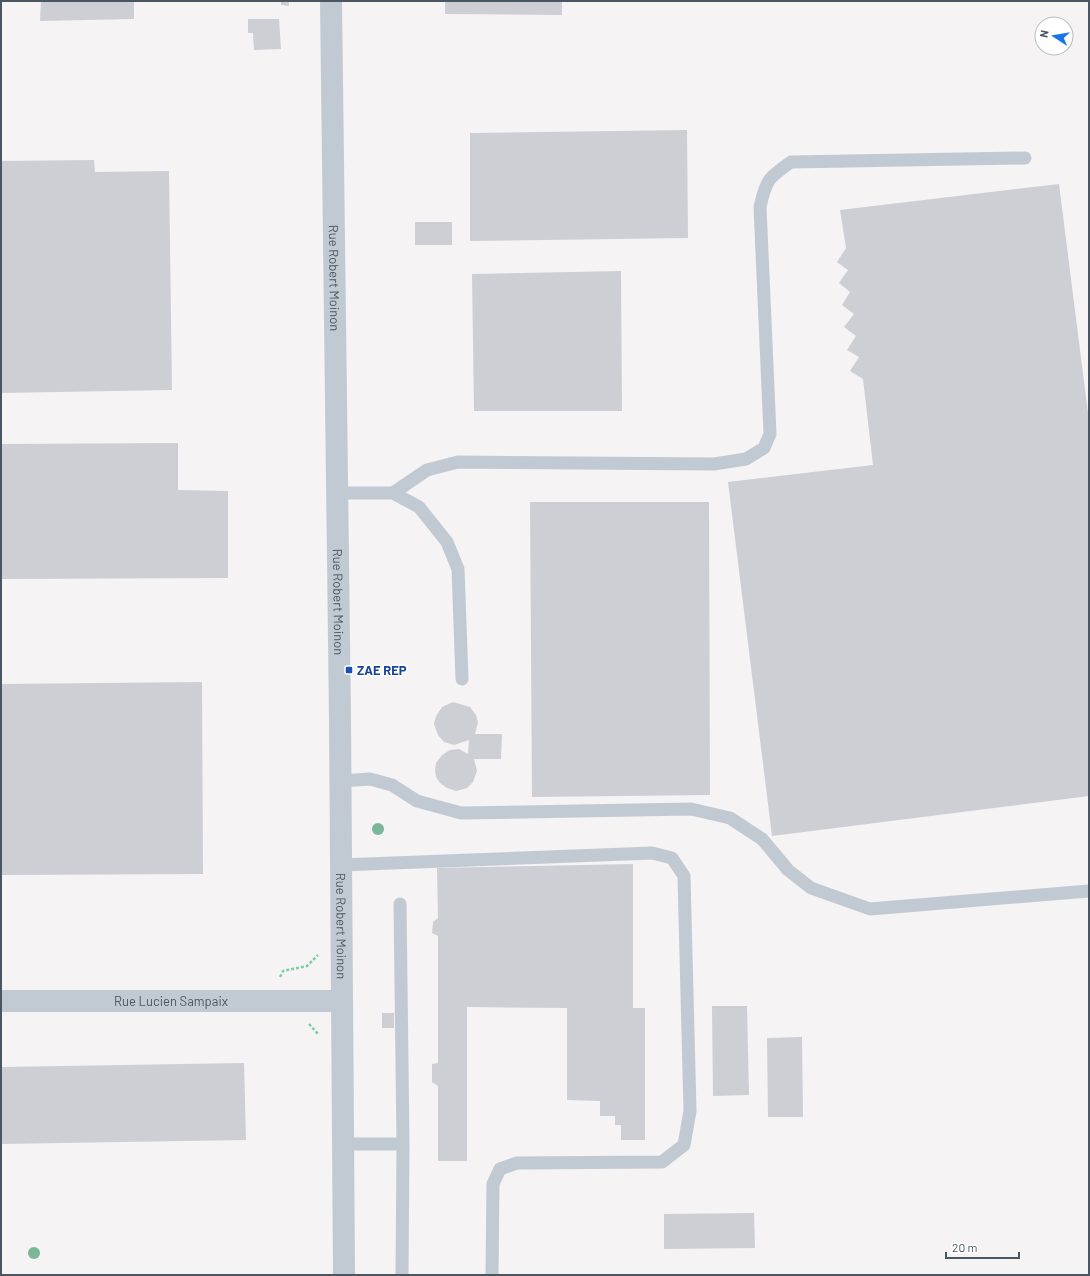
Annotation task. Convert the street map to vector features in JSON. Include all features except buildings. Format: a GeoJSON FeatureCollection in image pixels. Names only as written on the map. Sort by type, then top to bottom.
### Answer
{"type":"FeatureCollection","features":[{"type":"Feature","properties":{"kind":"street","name":"Rue Robert Moinon"},"geometry":{"type":"LineString","coordinates":[[331,1],[344,1275]]}},
{"type":"Feature","properties":{"kind":"street","name":"Rue Lucien Sampaix"},"geometry":{"type":"LineString","coordinates":[[1,1001],[341,1001]]}},
{"type":"Feature","properties":{"kind":"lane"},"geometry":{"type":"LineString","coordinates":[[393,493],[427,470],[458,462],[714,464],[746,459],[764,448],[770,434],[760,207],[764,185],[775,173],[791,162],[1025,158]]}},
{"type":"Feature","properties":{"kind":"lane"},"geometry":{"type":"LineString","coordinates":[[337,493],[393,493],[420,507],[447,542],[458,569],[462,679]]}},
{"type":"Feature","properties":{"kind":"lane"},"geometry":{"type":"LineString","coordinates":[[340,781],[370,779],[392,785],[417,801],[461,813],[691,809],[730,818],[762,839],[788,870],[811,888],[870,909],[1089,891]]}},
{"type":"Feature","properties":{"kind":"lane"},"geometry":{"type":"LineString","coordinates":[[340,865],[652,853],[672,858],[684,876],[690,1111],[684,1145],[662,1162],[517,1163],[500,1169],[493,1184],[492,1275]]}},
{"type":"Feature","properties":{"kind":"lane"},"geometry":{"type":"LineString","coordinates":[[400,904],[403,1144],[402,1275]]}},
{"type":"Feature","properties":{"kind":"lane"},"geometry":{"type":"LineString","coordinates":[[343,1144],[403,1144]]}},
{"type":"Feature","properties":{"kind":"place","name":"ZAE REP"},"geometry":{"type":"Point","coordinates":[349,670]}}]}
